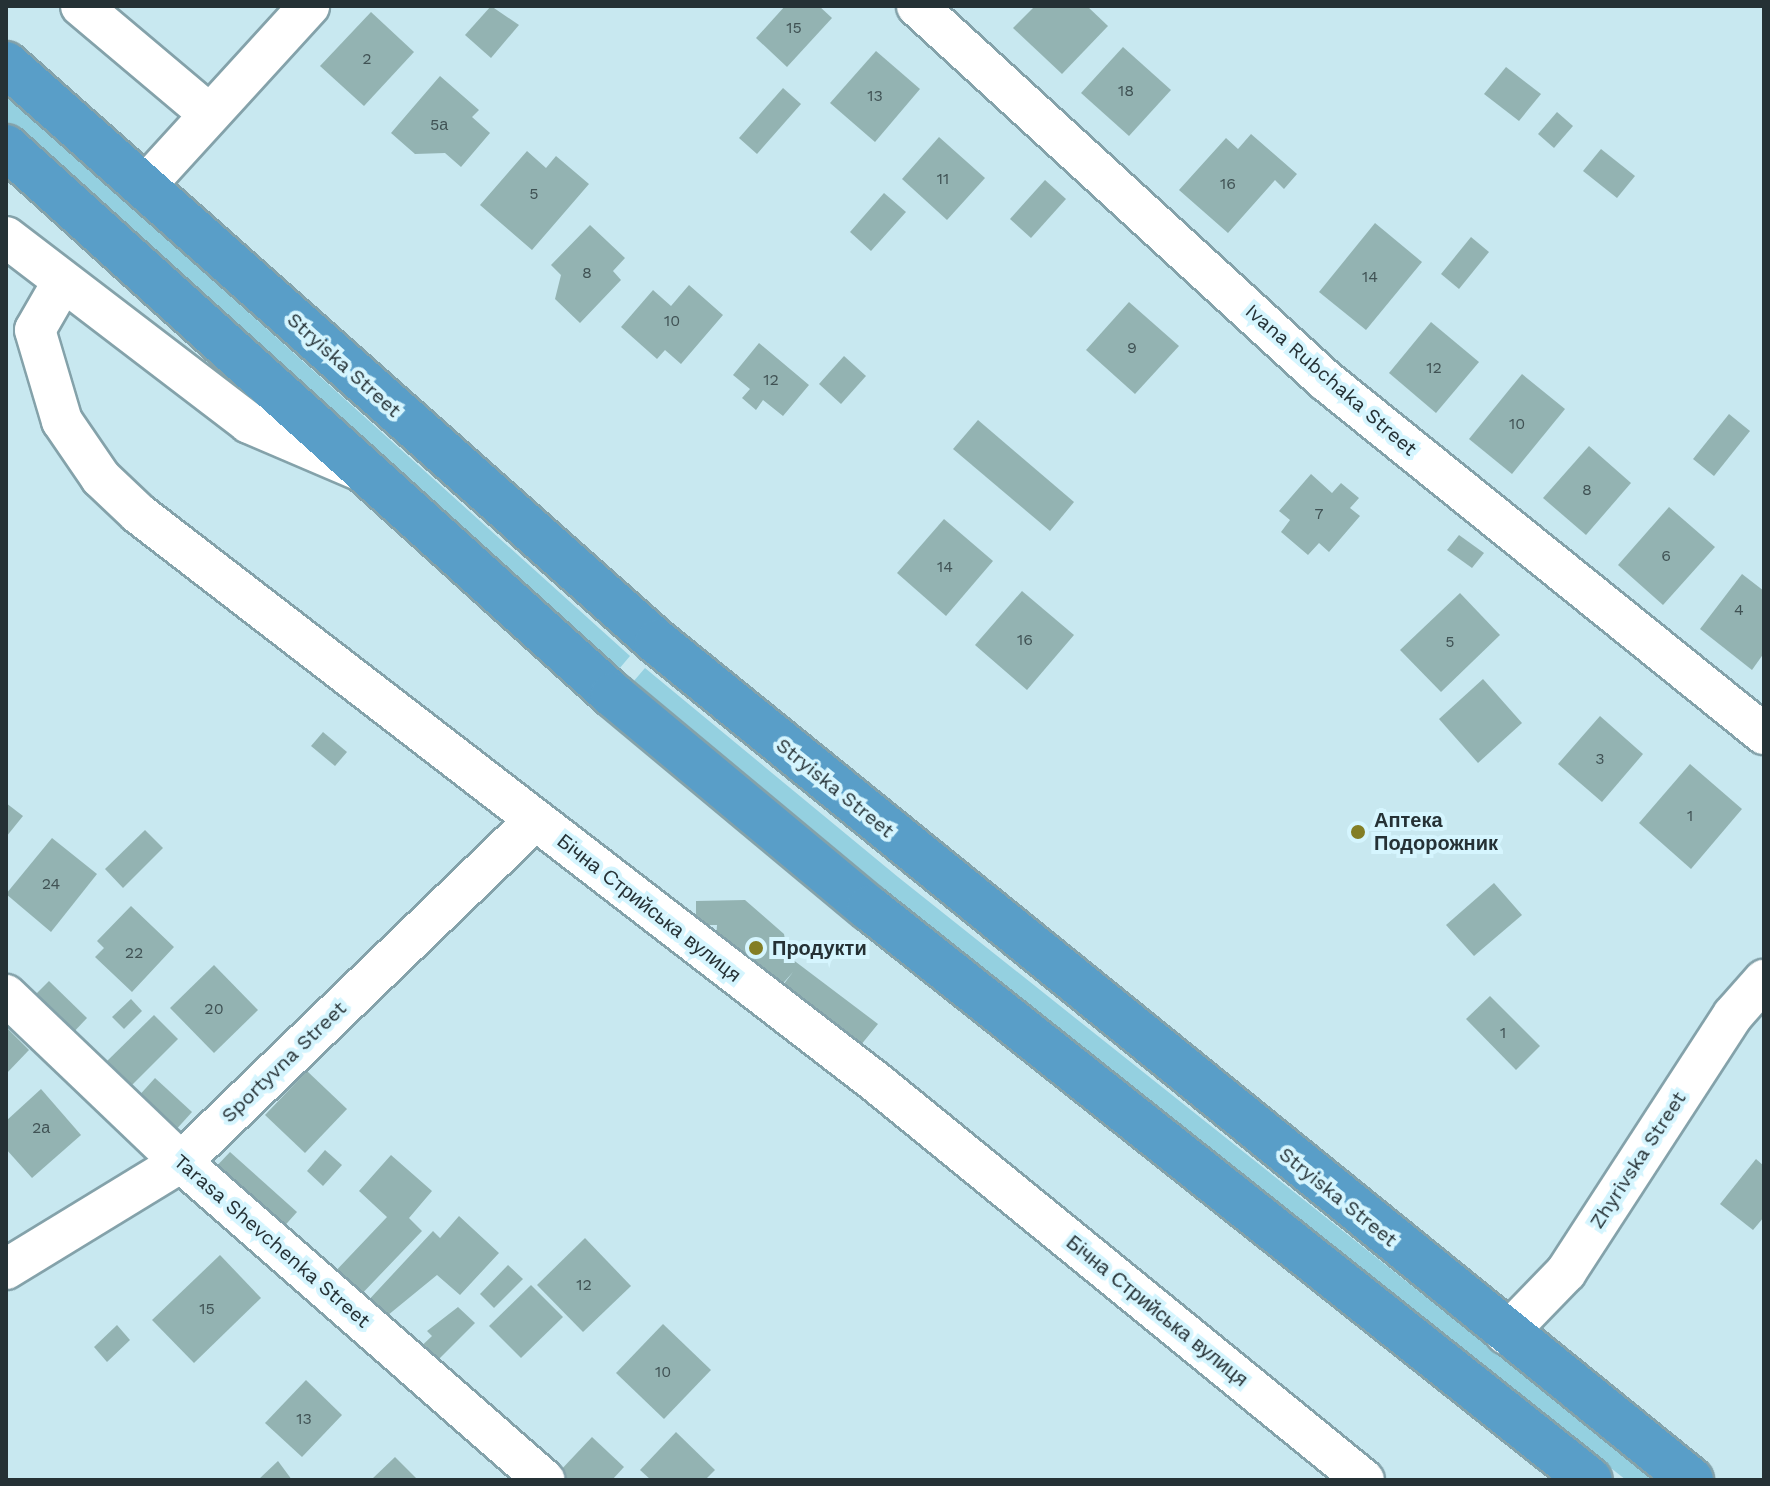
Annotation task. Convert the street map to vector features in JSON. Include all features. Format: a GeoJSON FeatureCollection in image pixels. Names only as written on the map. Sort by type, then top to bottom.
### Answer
{"type":"FeatureCollection","features":[{"type":"Feature","properties":{"kind":"highway","name":"Stryiska Street"},"geometry":{"type":"LineString","coordinates":[[6,64],[657,642],[1506,1334],[1691,1480]]}},
{"type":"Feature","properties":{"kind":"highway"},"geometry":{"type":"LineString","coordinates":[[6,147],[613,695],[869,908],[1590,1480]]}},
{"type":"Feature","properties":{"kind":"street"},"geometry":{"type":"LineString","coordinates":[[81,6],[208,113]]}},
{"type":"Feature","properties":{"kind":"street","name":"Ivana Rubchaka Street"},"geometry":{"type":"LineString","coordinates":[[917,6],[1325,380],[1764,734]]}},
{"type":"Feature","properties":{"kind":"street"},"geometry":{"type":"LineString","coordinates":[[144,187],[302,9]]}},
{"type":"Feature","properties":{"kind":"street"},"geometry":{"type":"LineString","coordinates":[[6,237],[62,283],[249,423],[369,475]]}},
{"type":"Feature","properties":{"kind":"street","name":"Бічна Стрийська вулиця"},"geometry":{"type":"LineString","coordinates":[[62,283],[35,330],[62,421],[101,478],[535,820],[877,1083],[1364,1480]]}},
{"type":"Feature","properties":{"kind":"street","name":"Sportyvna Street"},"geometry":{"type":"LineString","coordinates":[[6,1269],[181,1162],[535,820]]}},
{"type":"Feature","properties":{"kind":"street","name":"Zhyrivska Street"},"geometry":{"type":"LineString","coordinates":[[1506,1334],[1566,1272],[1733,1015],[1764,980]]}},
{"type":"Feature","properties":{"kind":"street","name":"Tarasa Shevchenka Street"},"geometry":{"type":"LineString","coordinates":[[6,995],[181,1162],[544,1480]]}},
{"type":"Feature","properties":{"kind":"shaded area"},"geometry":{"type":"Polygon","coordinates":[[[6,94],[630,656],[619,669],[6,121],[6,94]]]}},
{"type":"Feature","properties":{"kind":"shaded area"},"geometry":{"type":"Polygon","coordinates":[[[645,668],[898,877],[1656,1480],[1626,1480],[884,893],[633,682],[645,668]]]}},
{"type":"Feature","properties":{"kind":"building"},"geometry":{"type":"Polygon","coordinates":[[[491,6],[519,25],[491,58],[465,35],[491,6]]]}},
{"type":"Feature","properties":{"kind":"building"},"geometry":{"type":"Polygon","coordinates":[[[785,6],[819,6],[832,18],[787,67],[756,38],[785,6]]]}},
{"type":"Feature","properties":{"kind":"building"},"geometry":{"type":"Polygon","coordinates":[[[1035,6],[1087,6],[1108,26],[1062,74],[1013,28],[1035,6]]]}},
{"type":"Feature","properties":{"kind":"building"},"geometry":{"type":"Polygon","coordinates":[[[371,12],[414,52],[364,106],[320,66],[371,12]]]}},
{"type":"Feature","properties":{"kind":"building"},"geometry":{"type":"Polygon","coordinates":[[[1123,47],[1171,90],[1129,136],[1081,93],[1123,47]]]}},
{"type":"Feature","properties":{"kind":"building"},"geometry":{"type":"Polygon","coordinates":[[[876,51],[920,89],[875,142],[830,103],[876,51]]]}},
{"type":"Feature","properties":{"kind":"building"},"geometry":{"type":"Polygon","coordinates":[[[1506,67],[1541,94],[1519,121],[1484,94],[1506,67]]]}},
{"type":"Feature","properties":{"kind":"building"},"geometry":{"type":"Polygon","coordinates":[[[440,76],[479,110],[472,117],[490,133],[461,167],[445,153],[415,154],[391,133],[440,76]]]}},
{"type":"Feature","properties":{"kind":"building"},"geometry":{"type":"Polygon","coordinates":[[[783,88],[801,104],[757,154],[739,138],[783,88]]]}},
{"type":"Feature","properties":{"kind":"building"},"geometry":{"type":"Polygon","coordinates":[[[1557,112],[1573,126],[1554,148],[1538,134],[1557,112]]]}},
{"type":"Feature","properties":{"kind":"building"},"geometry":{"type":"Polygon","coordinates":[[[1251,134],[1297,174],[1284,189],[1275,180],[1228,233],[1179,190],[1226,138],[1238,149],[1251,134]]]}},
{"type":"Feature","properties":{"kind":"building"},"geometry":{"type":"Polygon","coordinates":[[[939,137],[985,178],[947,220],[902,179],[939,137]]]}},
{"type":"Feature","properties":{"kind":"building"},"geometry":{"type":"Polygon","coordinates":[[[1601,149],[1635,176],[1617,198],[1583,171],[1601,149]]]}},
{"type":"Feature","properties":{"kind":"building"},"geometry":{"type":"Polygon","coordinates":[[[527,151],[546,168],[556,156],[589,184],[532,250],[480,205],[527,151]]]}},
{"type":"Feature","properties":{"kind":"building"},"geometry":{"type":"Polygon","coordinates":[[[1045,180],[1066,199],[1031,238],[1010,219],[1045,180]]]}},
{"type":"Feature","properties":{"kind":"building"},"geometry":{"type":"Polygon","coordinates":[[[884,193],[906,212],[871,251],[850,232],[884,193]]]}},
{"type":"Feature","properties":{"kind":"building"},"geometry":{"type":"Polygon","coordinates":[[[1375,223],[1422,262],[1366,330],[1319,292],[1375,223]]]}},
{"type":"Feature","properties":{"kind":"building"},"geometry":{"type":"Polygon","coordinates":[[[590,225],[625,258],[613,271],[621,280],[580,323],[555,299],[561,275],[551,265],[590,225]]]}},
{"type":"Feature","properties":{"kind":"building"},"geometry":{"type":"Polygon","coordinates":[[[1471,237],[1489,252],[1459,289],[1441,274],[1471,237]]]}},
{"type":"Feature","properties":{"kind":"building"},"geometry":{"type":"Polygon","coordinates":[[[689,285],[723,315],[681,364],[665,350],[657,359],[621,327],[653,290],[671,306],[689,285]]]}},
{"type":"Feature","properties":{"kind":"building"},"geometry":{"type":"Polygon","coordinates":[[[1129,302],[1179,346],[1135,394],[1086,350],[1129,302]]]}},
{"type":"Feature","properties":{"kind":"building"},"geometry":{"type":"Polygon","coordinates":[[[1431,322],[1479,362],[1436,413],[1389,373],[1431,322]]]}},
{"type":"Feature","properties":{"kind":"building"},"geometry":{"type":"Polygon","coordinates":[[[759,343],[809,385],[783,416],[763,400],[756,410],[742,398],[750,389],[733,375],[759,343]]]}},
{"type":"Feature","properties":{"kind":"building"},"geometry":{"type":"Polygon","coordinates":[[[844,356],[866,376],[841,404],[819,384],[844,356]]]}},
{"type":"Feature","properties":{"kind":"building"},"geometry":{"type":"Polygon","coordinates":[[[1522,374],[1565,409],[1512,474],[1469,439],[1522,374]]]}},
{"type":"Feature","properties":{"kind":"building"},"geometry":{"type":"Polygon","coordinates":[[[1729,414],[1750,431],[1714,476],[1693,459],[1729,414]]]}},
{"type":"Feature","properties":{"kind":"building"},"geometry":{"type":"Polygon","coordinates":[[[978,420],[1074,502],[1050,531],[953,449],[978,420]]]}},
{"type":"Feature","properties":{"kind":"building"},"geometry":{"type":"Polygon","coordinates":[[[1589,446],[1631,483],[1586,535],[1543,498],[1589,446]]]}},
{"type":"Feature","properties":{"kind":"building"},"geometry":{"type":"Polygon","coordinates":[[[1311,474],[1332,493],[1341,483],[1359,498],[1350,508],[1360,516],[1329,552],[1319,543],[1308,555],[1281,532],[1290,520],[1279,511],[1311,474]]]}},
{"type":"Feature","properties":{"kind":"building"},"geometry":{"type":"Polygon","coordinates":[[[1669,507],[1715,547],[1663,605],[1618,565],[1669,507]]]}},
{"type":"Feature","properties":{"kind":"building"},"geometry":{"type":"Polygon","coordinates":[[[944,519],[993,561],[946,616],[897,573],[944,519]]]}},
{"type":"Feature","properties":{"kind":"building"},"geometry":{"type":"Polygon","coordinates":[[[1459,535],[1484,553],[1472,568],[1447,550],[1459,535]]]}},
{"type":"Feature","properties":{"kind":"building"},"geometry":{"type":"Polygon","coordinates":[[[1742,574],[1764,591],[1764,653],[1752,670],[1700,629],[1742,574]]]}},
{"type":"Feature","properties":{"kind":"building"},"geometry":{"type":"Polygon","coordinates":[[[1022,591],[1074,635],[1027,690],[975,645],[1022,591]]]}},
{"type":"Feature","properties":{"kind":"building"},"geometry":{"type":"Polygon","coordinates":[[[1460,593],[1500,635],[1441,692],[1400,650],[1460,593]]]}},
{"type":"Feature","properties":{"kind":"building"},"geometry":{"type":"Polygon","coordinates":[[[1483,679],[1522,723],[1478,763],[1439,719],[1483,679]]]}},
{"type":"Feature","properties":{"kind":"building"},"geometry":{"type":"Polygon","coordinates":[[[1600,716],[1643,754],[1602,802],[1558,764],[1600,716]]]}},
{"type":"Feature","properties":{"kind":"building"},"geometry":{"type":"Polygon","coordinates":[[[323,732],[347,752],[335,766],[311,746],[323,732]]]}},
{"type":"Feature","properties":{"kind":"building"},"geometry":{"type":"Polygon","coordinates":[[[1690,764],[1742,809],[1691,869],[1639,823],[1690,764]]]}},
{"type":"Feature","properties":{"kind":"building"},"geometry":{"type":"Polygon","coordinates":[[[6,803],[23,816],[6,837],[6,803]]]}},
{"type":"Feature","properties":{"kind":"building"},"geometry":{"type":"Polygon","coordinates":[[[145,830],[163,848],[123,888],[105,869],[145,830]]]}},
{"type":"Feature","properties":{"kind":"building"},"geometry":{"type":"Polygon","coordinates":[[[52,838],[97,874],[51,932],[6,894],[52,838]]]}},
{"type":"Feature","properties":{"kind":"building"},"geometry":{"type":"Polygon","coordinates":[[[1494,883],[1522,915],[1474,956],[1446,925],[1494,883]]]}},
{"type":"Feature","properties":{"kind":"building"},"geometry":{"type":"Polygon","coordinates":[[[745,900],[784,934],[788,956],[878,1024],[856,1051],[780,989],[793,972],[778,989],[716,940],[717,925],[696,925],[696,901],[745,900]]]}},
{"type":"Feature","properties":{"kind":"building"},"geometry":{"type":"Polygon","coordinates":[[[131,906],[174,947],[132,992],[95,957],[104,948],[97,941],[131,906]]]}},
{"type":"Feature","properties":{"kind":"building"},"geometry":{"type":"Polygon","coordinates":[[[214,965],[258,1010],[214,1053],[170,1008],[214,965]]]}},
{"type":"Feature","properties":{"kind":"building"},"geometry":{"type":"Polygon","coordinates":[[[49,981],[87,1018],[69,1037],[30,1000],[49,981]]]}},
{"type":"Feature","properties":{"kind":"building"},"geometry":{"type":"Polygon","coordinates":[[[1490,996],[1540,1046],[1516,1070],[1466,1019],[1490,996]]]}},
{"type":"Feature","properties":{"kind":"building"},"geometry":{"type":"Polygon","coordinates":[[[131,999],[142,1011],[124,1029],[112,1017],[131,999]]]}},
{"type":"Feature","properties":{"kind":"building"},"geometry":{"type":"Polygon","coordinates":[[[154,1015],[178,1039],[128,1089],[104,1064],[154,1015]]]}},
{"type":"Feature","properties":{"kind":"building"},"geometry":{"type":"Polygon","coordinates":[[[8,1029],[29,1050],[6,1074],[6,1031],[8,1029]]]}},
{"type":"Feature","properties":{"kind":"building"},"geometry":{"type":"Polygon","coordinates":[[[307,1071],[347,1109],[305,1153],[265,1115],[307,1071]]]}},
{"type":"Feature","properties":{"kind":"building"},"geometry":{"type":"Polygon","coordinates":[[[155,1078],[192,1112],[173,1133],[136,1099],[155,1078]]]}},
{"type":"Feature","properties":{"kind":"building"},"geometry":{"type":"Polygon","coordinates":[[[41,1089],[81,1135],[32,1178],[6,1149],[6,1121],[41,1089]]]}},
{"type":"Feature","properties":{"kind":"building"},"geometry":{"type":"Polygon","coordinates":[[[325,1150],[342,1165],[323,1186],[307,1171],[325,1150]]]}},
{"type":"Feature","properties":{"kind":"building"},"geometry":{"type":"Polygon","coordinates":[[[230,1152],[297,1212],[280,1231],[212,1171],[230,1152]]]}},
{"type":"Feature","properties":{"kind":"building"},"geometry":{"type":"Polygon","coordinates":[[[391,1155],[432,1191],[409,1218],[422,1231],[355,1301],[330,1277],[387,1217],[359,1191],[391,1155]]]}},
{"type":"Feature","properties":{"kind":"building"},"geometry":{"type":"Polygon","coordinates":[[[1756,1159],[1764,1166],[1764,1217],[1753,1230],[1720,1204],[1756,1159]]]}},
{"type":"Feature","properties":{"kind":"building"},"geometry":{"type":"Polygon","coordinates":[[[459,1216],[499,1253],[460,1295],[437,1275],[382,1320],[365,1304],[433,1231],[440,1238],[459,1216]]]}},
{"type":"Feature","properties":{"kind":"building"},"geometry":{"type":"Polygon","coordinates":[[[585,1238],[631,1286],[583,1332],[537,1285],[585,1238]]]}},
{"type":"Feature","properties":{"kind":"building"},"geometry":{"type":"Polygon","coordinates":[[[220,1255],[261,1298],[194,1363],[152,1320],[220,1255]]]}},
{"type":"Feature","properties":{"kind":"building"},"geometry":{"type":"Polygon","coordinates":[[[508,1265],[523,1279],[494,1308],[480,1294],[508,1265]]]}},
{"type":"Feature","properties":{"kind":"building"},"geometry":{"type":"Polygon","coordinates":[[[531,1285],[563,1317],[521,1358],[489,1326],[531,1285]]]}},
{"type":"Feature","properties":{"kind":"building"},"geometry":{"type":"Polygon","coordinates":[[[458,1307],[475,1323],[428,1370],[412,1355],[432,1336],[427,1331],[458,1307]]]}},
{"type":"Feature","properties":{"kind":"building"},"geometry":{"type":"Polygon","coordinates":[[[663,1324],[711,1370],[664,1419],[616,1373],[663,1324]]]}},
{"type":"Feature","properties":{"kind":"building"},"geometry":{"type":"Polygon","coordinates":[[[117,1325],[130,1340],[107,1362],[94,1347],[117,1325]]]}},
{"type":"Feature","properties":{"kind":"building"},"geometry":{"type":"Polygon","coordinates":[[[306,1380],[342,1415],[302,1457],[265,1423],[306,1380]]]}},
{"type":"Feature","properties":{"kind":"building"},"geometry":{"type":"Polygon","coordinates":[[[676,1432],[715,1470],[705,1480],[651,1480],[640,1470],[676,1432]]]}},
{"type":"Feature","properties":{"kind":"building"},"geometry":{"type":"Polygon","coordinates":[[[592,1437],[624,1467],[612,1480],[565,1480],[558,1473],[592,1437]]]}},
{"type":"Feature","properties":{"kind":"building"},"geometry":{"type":"Polygon","coordinates":[[[395,1457],[418,1480],[371,1480],[395,1457]]]}},
{"type":"Feature","properties":{"kind":"building"},"geometry":{"type":"Polygon","coordinates":[[[278,1461],[292,1480],[258,1480],[278,1461]]]}},
{"type":"Feature","properties":{"kind":"place","name":"Аптека Подорожник"},"geometry":{"type":"Point","coordinates":[1358,832]}},
{"type":"Feature","properties":{"kind":"place","name":"Продукти"},"geometry":{"type":"Point","coordinates":[756,948]}}]}
